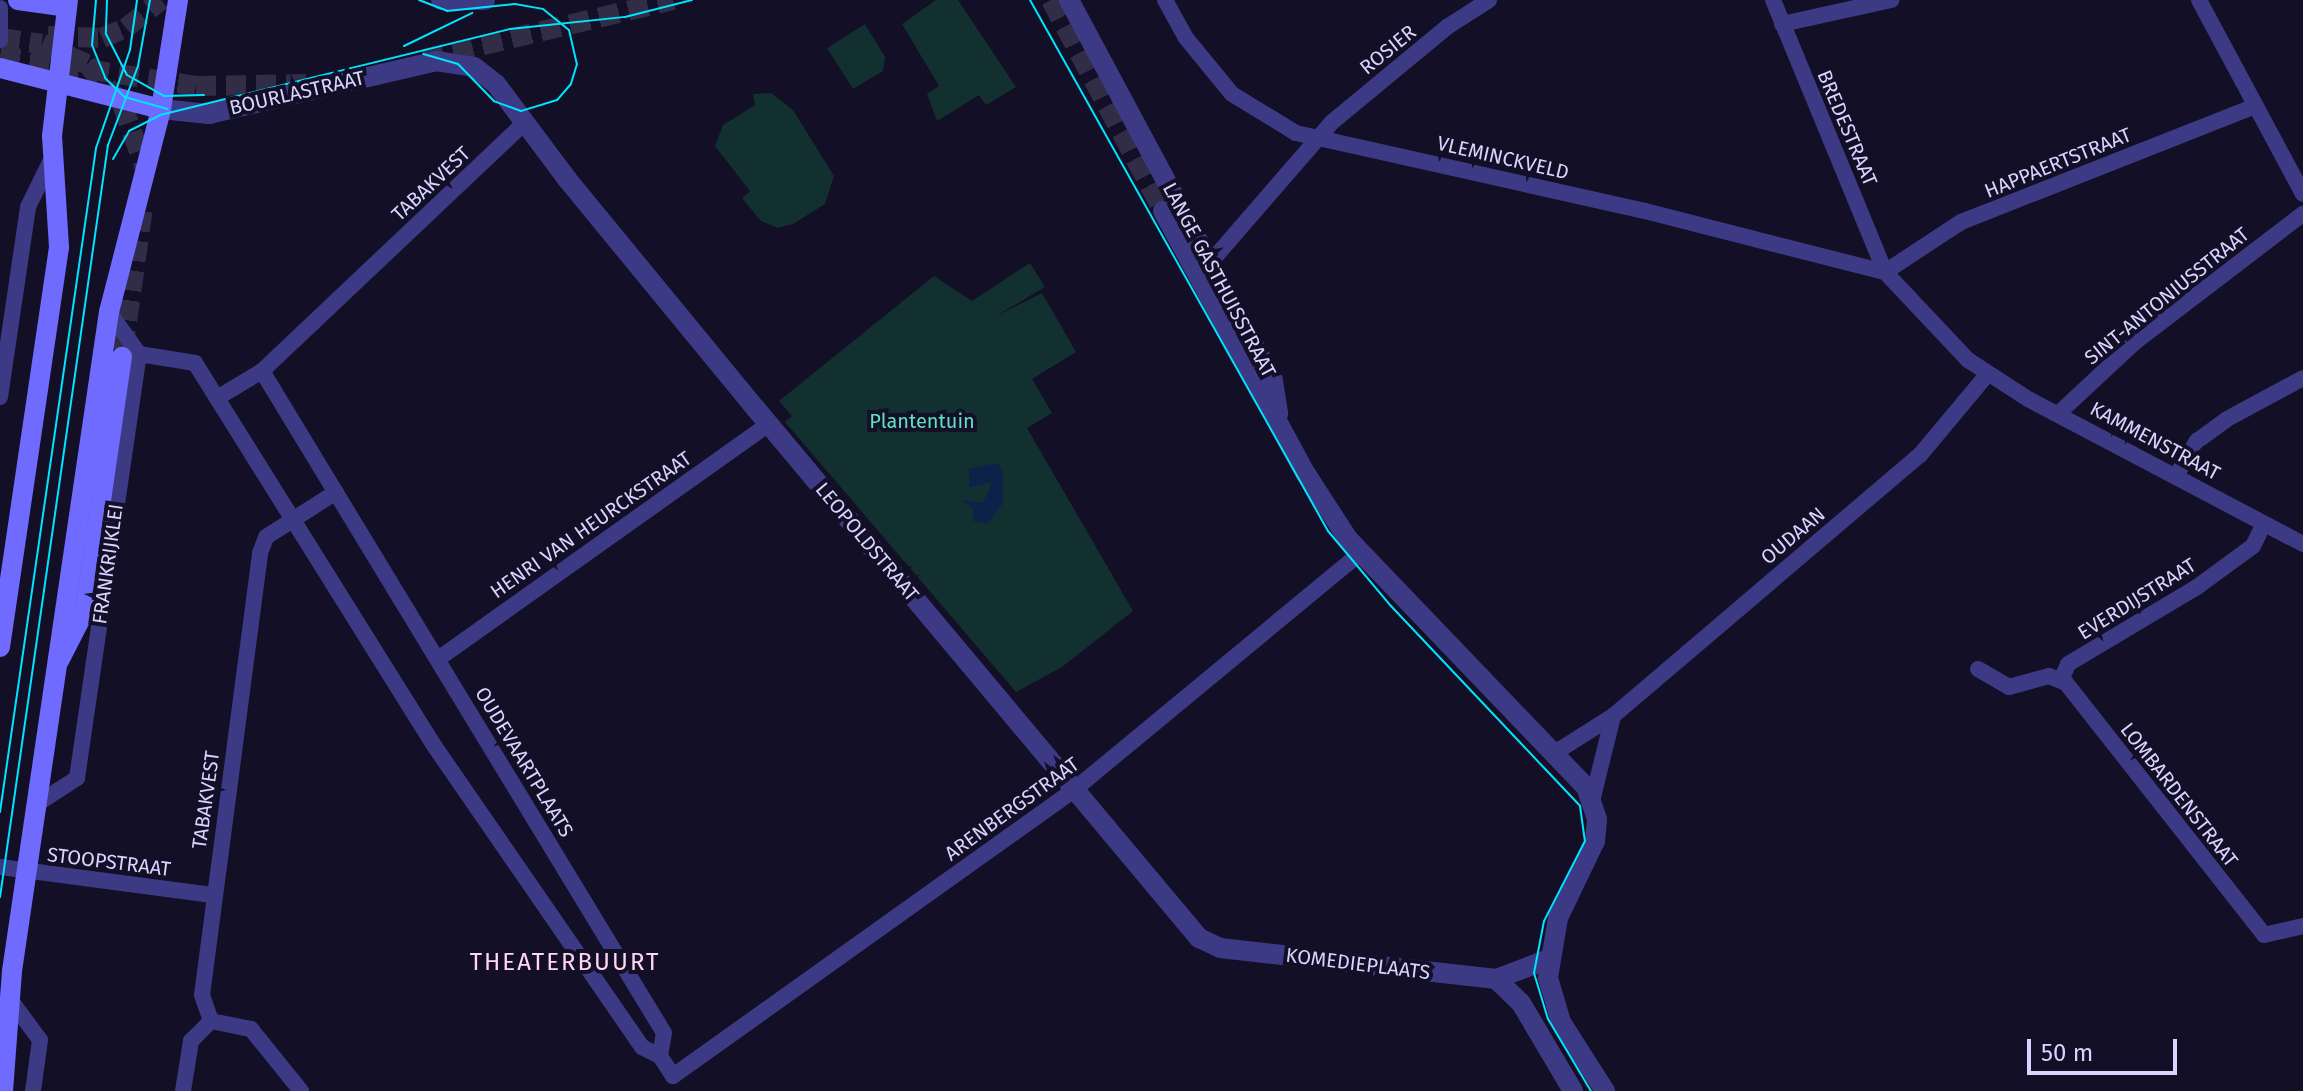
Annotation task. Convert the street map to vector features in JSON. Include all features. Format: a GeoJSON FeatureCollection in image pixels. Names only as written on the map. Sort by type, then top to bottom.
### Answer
{"type":"FeatureCollection","features":[{"type":"Feature","properties":{"kind":"main road"},"geometry":{"type":"LineString","coordinates":[[0,647],[57,261],[52,158],[57,81],[67,3],[18,0]]}},
{"type":"Feature","properties":{"kind":"main road","name":"FRANKRIJKLEI"},"geometry":{"type":"LineString","coordinates":[[3,1091],[9,998],[54,668],[109,312],[161,109],[178,0]]}},
{"type":"Feature","properties":{"kind":"main road"},"geometry":{"type":"LineString","coordinates":[[0,68],[161,109]]}},
{"type":"Feature","properties":{"kind":"main road"},"geometry":{"type":"LineString","coordinates":[[54,668],[77,635],[85,610],[131,356]]}},
{"type":"Feature","properties":{"kind":"street"},"geometry":{"type":"LineString","coordinates":[[441,0],[475,1]]}},
{"type":"Feature","properties":{"kind":"street","name":"LANGE GASTHUISSTRAAT"},"geometry":{"type":"LineString","coordinates":[[1069,0],[1273,381],[1278,422],[1359,554],[1577,774],[1592,801]]}},
{"type":"Feature","properties":{"kind":"street","name":"VLEMINCKVELD"},"geometry":{"type":"LineString","coordinates":[[1165,0],[1186,38],[1232,94],[1275,124],[1318,138],[1645,211],[1885,272]]}},
{"type":"Feature","properties":{"kind":"street","name":"ROSIER"},"geometry":{"type":"LineString","coordinates":[[1209,264],[1318,138],[1405,61],[1489,0]]}},
{"type":"Feature","properties":{"kind":"street","name":"BREDESTRAAT"},"geometry":{"type":"LineString","coordinates":[[1773,0],[1885,272]]}},
{"type":"Feature","properties":{"kind":"street"},"geometry":{"type":"LineString","coordinates":[[1782,24],[1891,0]]}},
{"type":"Feature","properties":{"kind":"street"},"geometry":{"type":"LineString","coordinates":[[2199,0],[2253,107],[2303,194]]}},
{"type":"Feature","properties":{"kind":"street"},"geometry":{"type":"LineString","coordinates":[[0,8],[0,40]]}},
{"type":"Feature","properties":{"kind":"street","name":"LEOPOLDSTRAAT"},"geometry":{"type":"LineString","coordinates":[[433,62],[459,61],[487,75],[769,424],[1185,925],[1220,948]]}},
{"type":"Feature","properties":{"kind":"street","name":"BOURLASTRAAT"},"geometry":{"type":"LineString","coordinates":[[161,109],[209,114],[433,62]]}},
{"type":"Feature","properties":{"kind":"street","name":"HAPPAERTSTRAAT"},"geometry":{"type":"LineString","coordinates":[[1885,272],[1961,222],[2253,107]]}},
{"type":"Feature","properties":{"kind":"street","name":"TABAKVEST"},"geometry":{"type":"LineString","coordinates":[[217,398],[262,371],[525,122]]}},
{"type":"Feature","properties":{"kind":"street"},"geometry":{"type":"LineString","coordinates":[[0,397],[28,207],[52,158]]}},
{"type":"Feature","properties":{"kind":"street"},"geometry":{"type":"LineString","coordinates":[[1163,211],[1278,422]]}},
{"type":"Feature","properties":{"kind":"street","name":"SINT-ANTONIUSSTRAAT"},"geometry":{"type":"LineString","coordinates":[[2059,413],[2134,343],[2303,214]]}},
{"type":"Feature","properties":{"kind":"street","name":"KAMMENSTRAAT"},"geometry":{"type":"LineString","coordinates":[[1885,272],[1987,375],[2303,544]]}},
{"type":"Feature","properties":{"kind":"street"},"geometry":{"type":"LineString","coordinates":[[109,312],[131,356]]}},
{"type":"Feature","properties":{"kind":"street","name":"OUDEVAARTPLAATS"},"geometry":{"type":"LineString","coordinates":[[131,356],[195,363],[441,757],[642,1047],[660,1056],[673,1076]]}},
{"type":"Feature","properties":{"kind":"street","name":"FRANKRIJKLEI"},"geometry":{"type":"LineString","coordinates":[[37,804],[77,778],[131,356]]}},
{"type":"Feature","properties":{"kind":"street","name":"OUDEVAARTPLAATS"},"geometry":{"type":"LineString","coordinates":[[262,371],[664,1033],[660,1056]]}},
{"type":"Feature","properties":{"kind":"street","name":"OUDAAN"},"geometry":{"type":"LineString","coordinates":[[1556,752],[1613,716],[1920,455],[1987,375]]}},
{"type":"Feature","properties":{"kind":"street"},"geometry":{"type":"LineString","coordinates":[[2177,474],[2197,441],[2227,419],[2303,378]]}},
{"type":"Feature","properties":{"kind":"street","name":"HENRI VAN HEURCKSTRAAT"},"geometry":{"type":"LineString","coordinates":[[438,659],[769,424]]}},
{"type":"Feature","properties":{"kind":"street"},"geometry":{"type":"LineString","coordinates":[[293,519],[336,492]]}},
{"type":"Feature","properties":{"kind":"street","name":"TABAKVEST"},"geometry":{"type":"LineString","coordinates":[[211,1021],[202,995],[260,553],[266,537],[293,519]]}},
{"type":"Feature","properties":{"kind":"street","name":"EVERDIJSTRAAT"},"geometry":{"type":"LineString","coordinates":[[2061,680],[2068,664],[2197,587],[2253,546],[2264,523]]}},
{"type":"Feature","properties":{"kind":"street","name":"ARENBERGSTRAAT"},"geometry":{"type":"LineString","coordinates":[[673,1076],[1075,789],[1359,554]]}},
{"type":"Feature","properties":{"kind":"street"},"geometry":{"type":"LineString","coordinates":[[1978,669],[2009,687],[2041,676],[2061,680]]}},
{"type":"Feature","properties":{"kind":"street","name":"LOMBARDENSTRAAT"},"geometry":{"type":"LineString","coordinates":[[2061,680],[2264,935],[2303,926]]}},
{"type":"Feature","properties":{"kind":"street"},"geometry":{"type":"LineString","coordinates":[[1605,1091],[1553,1004],[1549,959],[1558,918],[1595,841],[1592,801],[1613,716]]}},
{"type":"Feature","properties":{"kind":"street","name":"STOOPSTRAAT"},"geometry":{"type":"LineString","coordinates":[[0,867],[214,895]]}},
{"type":"Feature","properties":{"kind":"street","name":"KOMEDIEPLAATS"},"geometry":{"type":"LineString","coordinates":[[1220,948],[1503,985],[1549,959]]}},
{"type":"Feature","properties":{"kind":"street"},"geometry":{"type":"LineString","coordinates":[[1503,985],[1573,1091]]}},
{"type":"Feature","properties":{"kind":"street"},"geometry":{"type":"LineString","coordinates":[[9,998],[40,1040],[33,1091]]}},
{"type":"Feature","properties":{"kind":"street"},"geometry":{"type":"LineString","coordinates":[[183,1091],[191,1041],[211,1021],[251,1029],[301,1091]]}},
{"type":"Feature","properties":{"kind":"green space"},"geometry":{"type":"Polygon","coordinates":[[[936,0],[958,0],[1016,87],[986,105],[979,95],[937,121],[927,94],[939,86],[902,24],[936,0]]]}},
{"type":"Feature","properties":{"kind":"green space"},"geometry":{"type":"Polygon","coordinates":[[[865,24],[885,57],[883,71],[853,89],[827,48],[865,24]]]}},
{"type":"Feature","properties":{"kind":"green space"},"geometry":{"type":"Polygon","coordinates":[[[771,93],[793,110],[834,176],[825,204],[793,224],[778,228],[761,221],[742,198],[750,191],[715,146],[723,125],[755,105],[753,94],[771,93]]]}},
{"type":"Feature","properties":{"kind":"green space","name":"Plantentuin"},"geometry":{"type":"Polygon","coordinates":[[[1030,263],[1045,287],[996,316],[1042,293],[1076,352],[1032,379],[1052,413],[1027,428],[1133,611],[1062,667],[1016,692],[785,422],[792,416],[779,401],[934,276],[972,301],[1030,263]]]}},
{"type":"Feature","properties":{"kind":"water"},"geometry":{"type":"Polygon","coordinates":[[[997,463],[1003,472],[1003,503],[987,524],[973,521],[973,508],[961,500],[983,503],[992,482],[969,487],[969,469],[997,463]]]}},
{"type":"Feature","properties":{"kind":"tunnel"},"geometry":{"type":"LineString","coordinates":[[48,36],[102,38],[126,28],[161,0]]}},
{"type":"Feature","properties":{"kind":"tunnel"},"geometry":{"type":"LineString","coordinates":[[424,59],[673,0]]}},
{"type":"Feature","properties":{"kind":"tunnel"},"geometry":{"type":"LineString","coordinates":[[1051,0],[1163,211]]}},
{"type":"Feature","properties":{"kind":"tunnel"},"geometry":{"type":"LineString","coordinates":[[0,38],[42,44],[87,64],[122,104],[146,171]]}},
{"type":"Feature","properties":{"kind":"tunnel"},"geometry":{"type":"LineString","coordinates":[[0,56],[196,86],[307,84]]}},
{"type":"Feature","properties":{"kind":"tunnel"},"geometry":{"type":"LineString","coordinates":[[123,350],[143,207]]}},
{"type":"Feature","properties":{"kind":"tram line"},"geometry":{"type":"LineString","coordinates":[[96,0],[92,45],[105,78],[125,97],[167,109]]}},
{"type":"Feature","properties":{"kind":"tram line"},"geometry":{"type":"LineString","coordinates":[[107,0],[106,34],[127,75],[164,96],[204,95]]}},
{"type":"Feature","properties":{"kind":"tram line"},"geometry":{"type":"LineString","coordinates":[[0,812],[96,148],[130,50],[137,0]]}},
{"type":"Feature","properties":{"kind":"tram line"},"geometry":{"type":"LineString","coordinates":[[0,897],[108,145],[138,66],[150,0]]}},
{"type":"Feature","properties":{"kind":"tram line"},"geometry":{"type":"LineString","coordinates":[[419,0],[447,11],[515,4],[543,9],[569,30],[577,64],[571,84],[557,100],[521,111],[494,101],[458,64],[423,54]]}},
{"type":"Feature","properties":{"kind":"tram line"},"geometry":{"type":"LineString","coordinates":[[113,159],[129,131],[160,115],[510,29],[625,17],[692,0]]}},
{"type":"Feature","properties":{"kind":"tram line"},"geometry":{"type":"LineString","coordinates":[[1030,0],[1328,531],[1391,606],[1580,806],[1585,841],[1544,921],[1534,973],[1548,1019],[1591,1091]]}},
{"type":"Feature","properties":{"kind":"tram line"},"geometry":{"type":"LineString","coordinates":[[404,46],[472,13]]}},
{"type":"Feature","properties":{"kind":"district","name":"THEATERBUURT"},"geometry":{"type":"Point","coordinates":[565,963]}}]}
